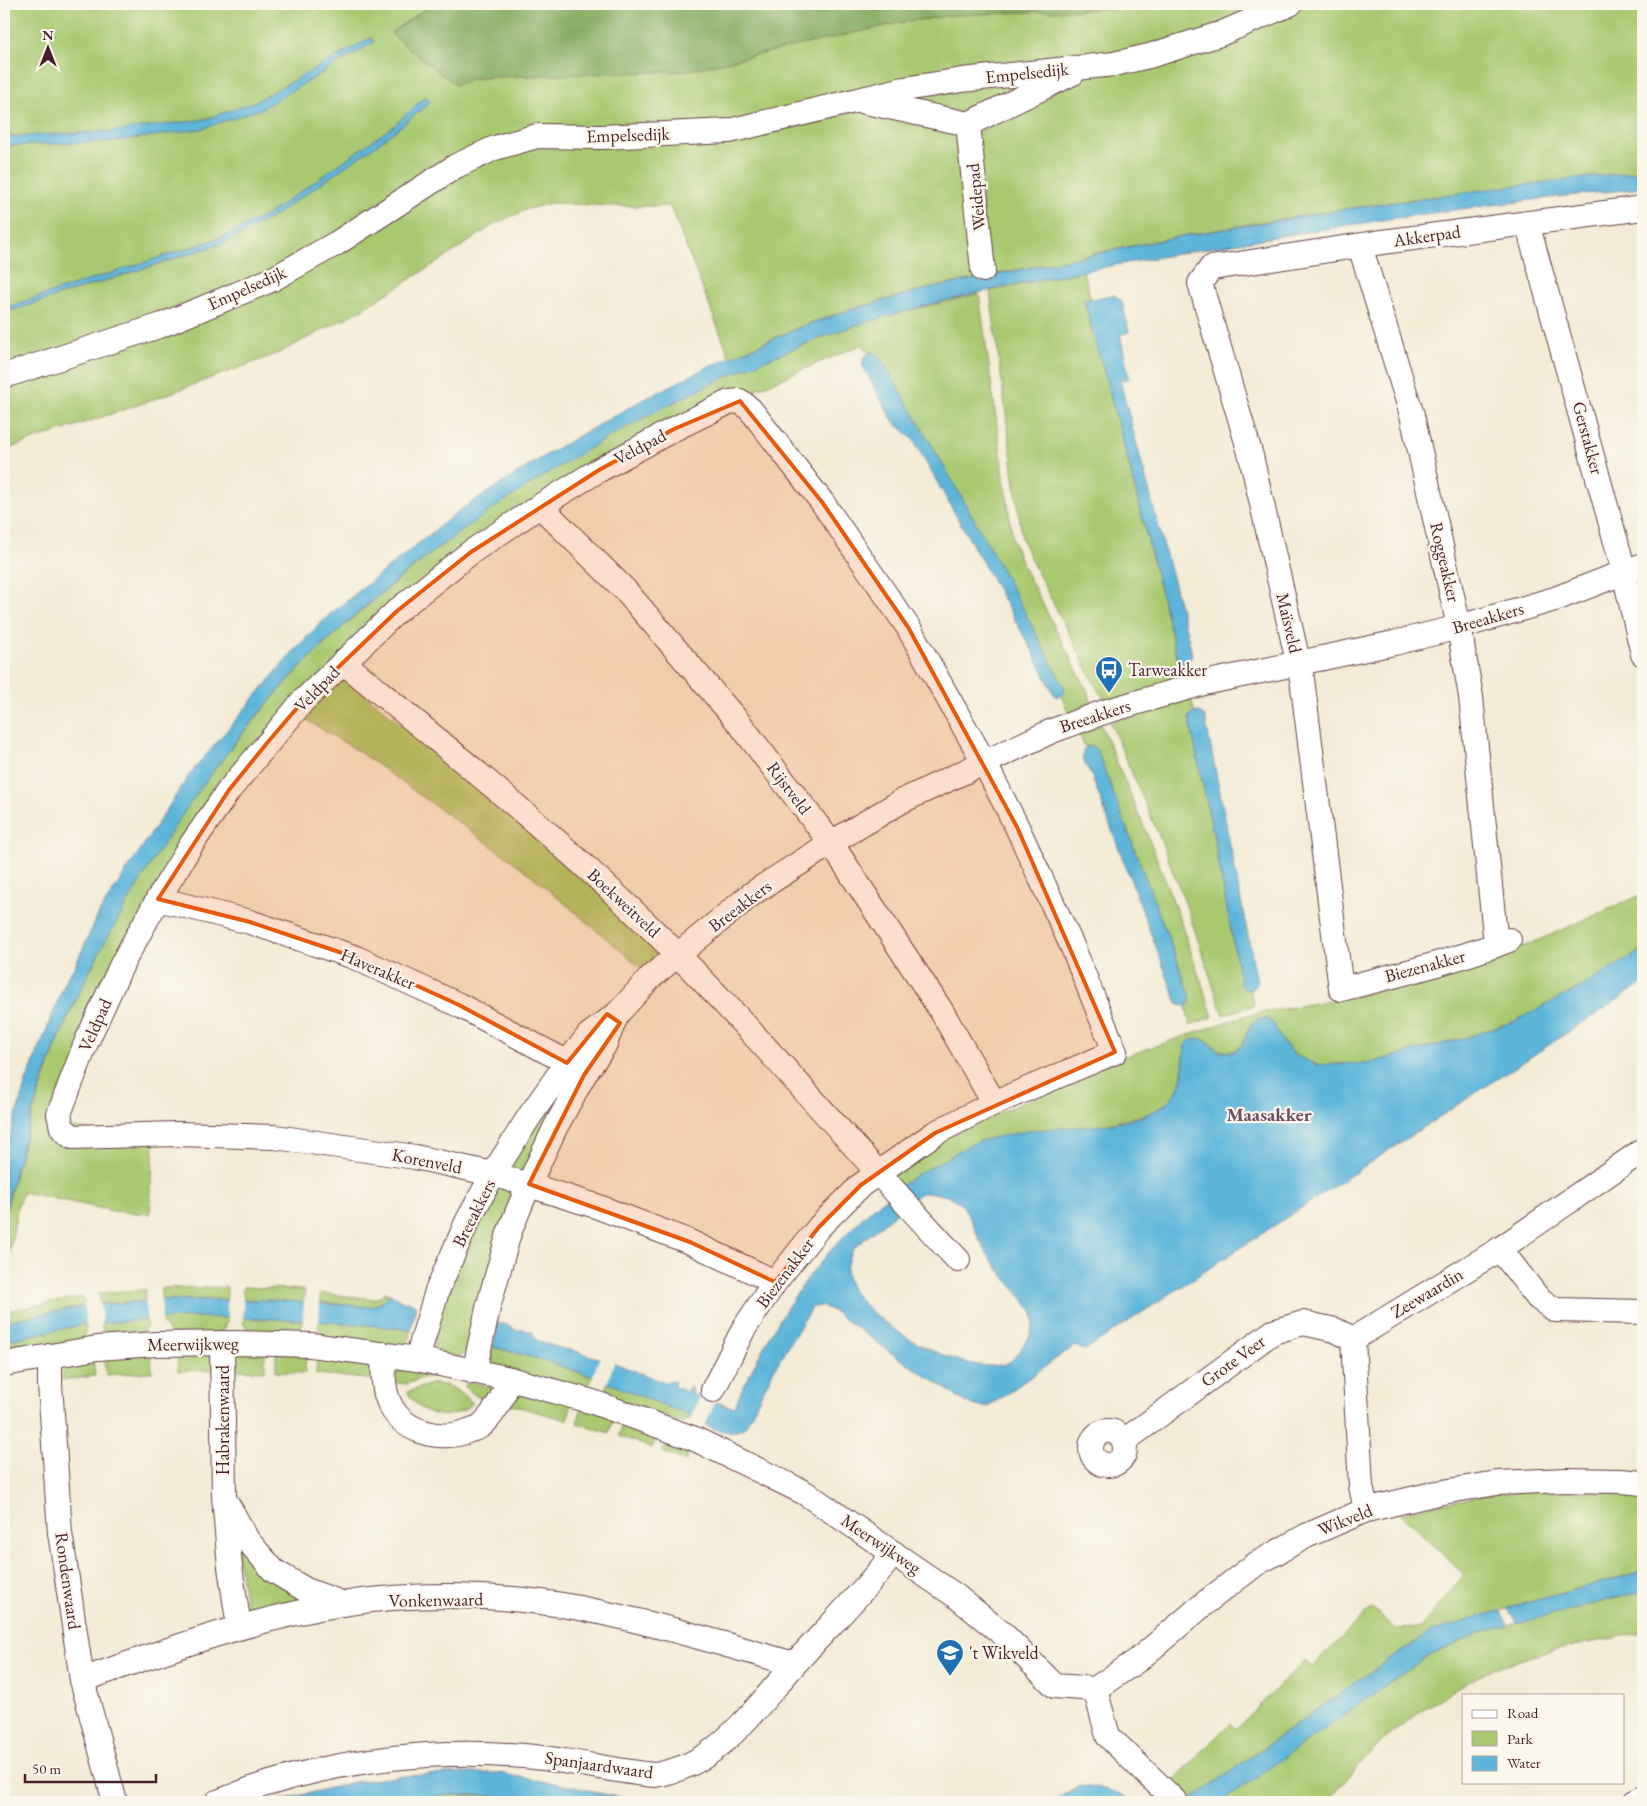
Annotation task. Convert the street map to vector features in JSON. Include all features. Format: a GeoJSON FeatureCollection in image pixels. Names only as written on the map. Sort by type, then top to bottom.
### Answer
{"type":"FeatureCollection","features":[{"type":"Feature","properties":{"kind":"street","name":"Empelsedijk"},"geometry":{"type":"LineString","coordinates":[[4,376],[162,325],[271,280],[337,243],[456,166],[495,148],[537,136],[601,137],[729,131],[904,89],[962,80],[1114,64],[1149,56],[1220,34],[1290,4]]}},
{"type":"Feature","properties":{"kind":"street"},"geometry":{"type":"LineString","coordinates":[[857,99],[968,124],[1071,76],[1078,68]]}},
{"type":"Feature","properties":{"kind":"street","name":"Weidepad"},"geometry":{"type":"LineString","coordinates":[[968,124],[983,270]]}},
{"type":"Feature","properties":{"kind":"street","name":"Akkerpad"},"geometry":{"type":"LineString","coordinates":[[1211,268],[1643,208]]}},
{"type":"Feature","properties":{"kind":"street","name":"Gerstakker"},"geometry":{"type":"LineString","coordinates":[[1527,223],[1572,381],[1634,569],[1643,654]]}},
{"type":"Feature","properties":{"kind":"street","name":"Roggeakker"},"geometry":{"type":"LineString","coordinates":[[1360,246],[1412,415],[1459,627],[1471,697],[1502,942]]}},
{"type":"Feature","properties":{"kind":"street","name":"Maïsveld"},"geometry":{"type":"LineString","coordinates":[[1211,268],[1200,284],[1251,456],[1298,663],[1341,988]]}},
{"type":"Feature","properties":{"kind":"street","name":"Veldpad"},"geometry":{"type":"LineString","coordinates":[[62,1128],[59,1114],[86,1042],[123,962],[158,899],[191,845],[229,790],[303,702],[397,611],[471,552],[540,506],[599,470],[674,429],[729,402],[740,401],[750,409],[822,502],[908,627],[984,762]]}},
{"type":"Feature","properties":{"kind":"street","name":"Rijstveld"},"geometry":{"type":"LineString","coordinates":[[540,506],[631,598],[740,724],[831,843],[942,1012],[994,1103]]}},
{"type":"Feature","properties":{"kind":"street","name":"Breeakkers"},"geometry":{"type":"LineString","coordinates":[[417,1359],[437,1291],[467,1222],[493,1174],[529,1117],[576,1069],[604,1046],[617,1014],[652,976],[753,894],[831,843],[902,801],[1052,731],[1104,712],[1204,683],[1394,643],[1459,627],[1555,599],[1634,569]]}},
{"type":"Feature","properties":{"kind":"street","name":"Boekweitveld"},"geometry":{"type":"LineString","coordinates":[[343,662],[492,784],[585,866],[677,954],[794,1077],[878,1172]]}},
{"type":"Feature","properties":{"kind":"street","name":"Biezenakker"},"geometry":{"type":"LineString","coordinates":[[713,1390],[743,1330],[775,1282],[819,1228],[861,1186],[935,1133],[994,1103],[1115,1052],[1073,948],[1017,827],[984,762]]}},
{"type":"Feature","properties":{"kind":"street","name":"Haverakker"},"geometry":{"type":"LineString","coordinates":[[158,899],[250,922],[354,957],[460,1005],[576,1069]]}},
{"type":"Feature","properties":{"kind":"street","name":"Biezenakker"},"geometry":{"type":"LineString","coordinates":[[1341,988],[1426,968],[1502,942]]}},
{"type":"Feature","properties":{"kind":"street","name":"Breeakkers"},"geometry":{"type":"LineString","coordinates":[[474,1372],[489,1304],[509,1233],[555,1128],[576,1069]]}},
{"type":"Feature","properties":{"kind":"street","name":"Korenveld"},"geometry":{"type":"LineString","coordinates":[[62,1128],[72,1137],[177,1134],[275,1137],[415,1157],[493,1174],[596,1206],[690,1242],[775,1282]]}},
{"type":"Feature","properties":{"kind":"street","name":"Zeewaardin"},"geometry":{"type":"LineString","coordinates":[[1353,1339],[1500,1249],[1643,1150]]}},
{"type":"Feature","properties":{"kind":"street"},"geometry":{"type":"LineString","coordinates":[[878,1172],[912,1212],[958,1260]]}},
{"type":"Feature","properties":{"kind":"street"},"geometry":{"type":"LineString","coordinates":[[1500,1249],[1538,1298],[1555,1310],[1643,1312]]}},
{"type":"Feature","properties":{"kind":"street","name":"Grote Veer"},"geometry":{"type":"LineString","coordinates":[[1124,1441],[1273,1332],[1303,1322],[1335,1330],[1353,1339]]}},
{"type":"Feature","properties":{"kind":"street"},"geometry":{"type":"LineString","coordinates":[[1353,1339],[1361,1486],[1366,1510]]}},
{"type":"Feature","properties":{"kind":"street","name":"Habrakenwaard"},"geometry":{"type":"LineString","coordinates":[[222,1343],[224,1497],[230,1567],[239,1627]]}},
{"type":"Feature","properties":{"kind":"street","name":"Meerwijkweg"},"geometry":{"type":"LineString","coordinates":[[4,1364],[97,1348],[156,1344],[311,1345],[417,1359],[510,1379],[593,1402],[695,1439],[805,1493],[949,1592],[1004,1635],[1055,1686],[1095,1689]]}},
{"type":"Feature","properties":{"kind":"street"},"geometry":{"type":"LineString","coordinates":[[383,1354],[384,1384],[388,1401],[397,1415],[410,1426],[425,1433],[440,1436],[456,1436],[481,1426],[499,1404],[510,1379]]}},
{"type":"Feature","properties":{"kind":"street","name":"Rondenwaard"},"geometry":{"type":"LineString","coordinates":[[50,1356],[50,1384],[60,1534],[82,1680],[115,1802]]}},
{"type":"Feature","properties":{"kind":"street","name":"Wikveld"},"geometry":{"type":"LineString","coordinates":[[1095,1689],[1138,1660],[1205,1603],[1256,1564],[1306,1536],[1366,1510],[1437,1493],[1498,1483],[1567,1480],[1643,1483]]}},
{"type":"Feature","properties":{"kind":"street","name":"Habrakenwaard"},"geometry":{"type":"LineString","coordinates":[[224,1497],[248,1541],[274,1571],[306,1590],[344,1604]]}},
{"type":"Feature","properties":{"kind":"street","name":"Spanjaardwaard"},"geometry":{"type":"LineString","coordinates":[[217,1802],[264,1785],[327,1768],[437,1755],[522,1756],[567,1760],[655,1775],[684,1768],[717,1747],[750,1714],[872,1580],[894,1553]]}},
{"type":"Feature","properties":{"kind":"street","name":"Vonkenwaard"},"geometry":{"type":"LineString","coordinates":[[82,1680],[180,1645],[286,1615],[344,1604],[412,1598],[466,1597],[523,1600],[579,1608],[713,1641],[794,1664]]}},
{"type":"Feature","properties":{"kind":"street"},"geometry":{"type":"LineString","coordinates":[[1095,1689],[1108,1736],[1176,1802]]}},
{"type":"Feature","properties":{"kind":"street"},"geometry":{"type":"LineString","coordinates":[[1635,1802],[1643,1798]]}},
{"type":"Feature","properties":{"kind":"highlighted area"},"geometry":{"type":"Polygon","coordinates":[[[740,401],[822,502],[908,627],[1017,827],[1115,1052],[935,1133],[861,1185],[819,1227],[775,1282],[690,1242],[529,1184],[584,1075],[620,1023],[607,1014],[567,1063],[459,1005],[354,957],[250,922],[158,899],[229,790],[267,743],[303,701],[397,611],[471,552],[599,470],[674,429],[740,401]]]}},
{"type":"Feature","properties":{"kind":"green space"},"geometry":{"type":"Polygon","coordinates":[[[4,4],[432,4],[391,32],[456,84],[470,79],[493,77],[685,71],[903,22],[956,15],[1128,8],[1139,4],[1281,4],[1157,49],[761,119],[533,134],[283,267],[4,372],[4,313],[227,242],[274,216],[404,124],[430,102],[425,97],[395,125],[267,215],[223,237],[4,308],[4,146],[118,141],[261,109],[372,38],[342,53],[270,95],[226,113],[164,127],[99,133],[4,137],[4,4]]]}},
{"type":"Feature","properties":{"kind":"green space"},"geometry":{"type":"Polygon","coordinates":[[[432,4],[1139,4],[1128,8],[956,15],[903,22],[685,71],[493,77],[470,79],[456,85],[391,33],[432,4]]]}},
{"type":"Feature","properties":{"kind":"green space"},"geometry":{"type":"Polygon","coordinates":[[[1308,4],[1643,4],[1643,171],[1468,192],[1293,217],[1177,237],[988,276],[976,133],[1084,75],[1280,18],[1308,4]]]}},
{"type":"Feature","properties":{"kind":"green space"},"geometry":{"type":"Polygon","coordinates":[[[1056,77],[977,115],[879,101],[1056,77]]]}},
{"type":"Feature","properties":{"kind":"green space"},"geometry":{"type":"Polygon","coordinates":[[[856,109],[957,128],[977,278],[910,293],[843,312],[791,331],[730,358],[670,206],[551,203],[528,209],[496,223],[361,310],[279,353],[149,401],[4,450],[4,384],[127,345],[466,169],[526,147],[856,109]]]}},
{"type":"Feature","properties":{"kind":"green space"},"geometry":{"type":"Polygon","coordinates":[[[1083,271],[1091,299],[1084,301],[1124,445],[1177,657],[1182,663],[1186,664],[1188,680],[1107,703],[1098,690],[1031,560],[1022,538],[990,291],[1083,271]]]}},
{"type":"Feature","properties":{"kind":"green space"},"geometry":{"type":"Polygon","coordinates":[[[979,294],[1013,541],[1022,564],[1089,694],[1092,707],[1070,715],[1061,696],[1063,694],[872,352],[868,353],[863,344],[757,389],[749,398],[434,574],[187,843],[52,1124],[154,1141],[150,1214],[113,1211],[23,1192],[18,1205],[4,1283],[4,1220],[18,1161],[51,1060],[92,967],[140,879],[196,795],[257,717],[301,667],[326,642],[393,584],[486,513],[535,480],[636,421],[688,394],[741,370],[840,330],[886,316],[979,294]]]}},
{"type":"Feature","properties":{"kind":"green space"},"geometry":{"type":"Polygon","coordinates":[[[346,678],[606,898],[659,953],[659,958],[645,971],[530,874],[358,751],[300,716],[334,679],[346,678]]]}},
{"type":"Feature","properties":{"kind":"green space"},"geometry":{"type":"Polygon","coordinates":[[[1191,698],[1195,713],[1192,713],[1189,717],[1215,843],[1241,985],[1246,990],[1250,989],[1254,1005],[1223,1015],[1189,913],[1162,843],[1110,722],[1191,698]]]}},
{"type":"Feature","properties":{"kind":"green space"},"geometry":{"type":"Polygon","coordinates":[[[1101,725],[1152,846],[1179,917],[1213,1017],[1190,1025],[1186,1006],[1190,1003],[1190,995],[1098,753],[1089,746],[1085,747],[1078,732],[1101,725]]]}},
{"type":"Feature","properties":{"kind":"green space"},"geometry":{"type":"Polygon","coordinates":[[[1643,894],[1643,950],[1577,989],[1515,1021],[1465,1038],[1369,1063],[1316,1065],[1295,1055],[1264,1019],[1252,1024],[1241,1046],[1236,1050],[1220,1050],[1208,1041],[1185,1045],[1181,1082],[1176,1094],[1167,1103],[1151,1113],[1102,1126],[1018,1133],[970,1145],[899,1187],[887,1174],[933,1143],[1120,1058],[1244,1016],[1349,998],[1440,976],[1487,961],[1530,944],[1643,894]]]}},
{"type":"Feature","properties":{"kind":"green space"},"geometry":{"type":"Polygon","coordinates":[[[569,1077],[522,1172],[506,1166],[569,1077]]]}},
{"type":"Feature","properties":{"kind":"green space"},"geometry":{"type":"Polygon","coordinates":[[[493,1186],[505,1187],[513,1198],[469,1351],[458,1357],[439,1352],[433,1346],[437,1312],[493,1186]]]}},
{"type":"Feature","properties":{"kind":"green space"},"geometry":{"type":"Polygon","coordinates":[[[227,1287],[227,1299],[161,1300],[161,1288],[227,1287]]]}},
{"type":"Feature","properties":{"kind":"green space"},"geometry":{"type":"Polygon","coordinates":[[[243,1287],[305,1290],[304,1302],[243,1299],[243,1287]]]}},
{"type":"Feature","properties":{"kind":"green space"},"geometry":{"type":"Polygon","coordinates":[[[145,1289],[145,1301],[100,1304],[99,1293],[145,1289]]]}},
{"type":"Feature","properties":{"kind":"green space"},"geometry":{"type":"Polygon","coordinates":[[[384,1292],[389,1294],[386,1299],[370,1307],[320,1302],[320,1293],[374,1299],[382,1296],[384,1292]]]}},
{"type":"Feature","properties":{"kind":"green space"},"geometry":{"type":"Polygon","coordinates":[[[83,1297],[84,1306],[6,1321],[4,1319],[4,1300],[11,1310],[83,1297]]]}},
{"type":"Feature","properties":{"kind":"green space"},"geometry":{"type":"Polygon","coordinates":[[[162,1318],[227,1318],[227,1322],[220,1335],[171,1335],[162,1323],[162,1318]]]}},
{"type":"Feature","properties":{"kind":"green space"},"geometry":{"type":"Polygon","coordinates":[[[243,1318],[303,1320],[294,1337],[250,1335],[243,1322],[243,1318]]]}},
{"type":"Feature","properties":{"kind":"green space"},"geometry":{"type":"Polygon","coordinates":[[[146,1320],[147,1324],[141,1337],[110,1339],[102,1328],[102,1322],[146,1320]]]}},
{"type":"Feature","properties":{"kind":"green space"},"geometry":{"type":"Polygon","coordinates":[[[319,1321],[411,1330],[410,1338],[402,1348],[325,1339],[318,1326],[319,1321]]]}},
{"type":"Feature","properties":{"kind":"green space"},"geometry":{"type":"Polygon","coordinates":[[[85,1324],[86,1329],[81,1342],[4,1354],[4,1341],[85,1324]]]}},
{"type":"Feature","properties":{"kind":"green space"},"geometry":{"type":"Polygon","coordinates":[[[493,1347],[543,1360],[593,1377],[592,1381],[581,1391],[496,1368],[491,1354],[493,1347]]]}},
{"type":"Feature","properties":{"kind":"green space"},"geometry":{"type":"Polygon","coordinates":[[[177,1351],[210,1353],[216,1370],[178,1371],[177,1351]]]}},
{"type":"Feature","properties":{"kind":"green space"},"geometry":{"type":"Polygon","coordinates":[[[265,1351],[265,1371],[227,1370],[233,1353],[265,1351]]]}},
{"type":"Feature","properties":{"kind":"green space"},"geometry":{"type":"Polygon","coordinates":[[[151,1352],[152,1372],[106,1375],[104,1356],[151,1352]]]}},
{"type":"Feature","properties":{"kind":"green space"},"geometry":{"type":"Polygon","coordinates":[[[276,1352],[306,1354],[305,1373],[276,1372],[276,1352]]]}},
{"type":"Feature","properties":{"kind":"green space"},"geometry":{"type":"Polygon","coordinates":[[[317,1354],[370,1362],[376,1380],[316,1374],[317,1354]]]}},
{"type":"Feature","properties":{"kind":"green space"},"geometry":{"type":"Polygon","coordinates":[[[93,1357],[95,1376],[61,1380],[65,1364],[93,1357]]]}},
{"type":"Feature","properties":{"kind":"green space"},"geometry":{"type":"Polygon","coordinates":[[[402,1366],[441,1376],[424,1377],[407,1384],[391,1382],[390,1379],[402,1366]]]}},
{"type":"Feature","properties":{"kind":"green space"},"geometry":{"type":"Polygon","coordinates":[[[469,1382],[489,1386],[493,1392],[492,1400],[476,1396],[464,1386],[469,1382]]]}},
{"type":"Feature","properties":{"kind":"green space"},"geometry":{"type":"Polygon","coordinates":[[[607,1382],[691,1416],[691,1418],[682,1423],[609,1400],[607,1382]]]}},
{"type":"Feature","properties":{"kind":"green space"},"geometry":{"type":"Polygon","coordinates":[[[431,1384],[443,1385],[454,1389],[473,1403],[465,1409],[447,1415],[438,1415],[420,1408],[408,1392],[431,1384]]]}},
{"type":"Feature","properties":{"kind":"green space"},"geometry":{"type":"Polygon","coordinates":[[[515,1389],[572,1402],[567,1420],[505,1403],[515,1389]]]}},
{"type":"Feature","properties":{"kind":"green space"},"geometry":{"type":"Polygon","coordinates":[[[583,1405],[614,1416],[609,1433],[577,1423],[583,1405]]]}},
{"type":"Feature","properties":{"kind":"green space"},"geometry":{"type":"Polygon","coordinates":[[[624,1419],[659,1433],[652,1448],[619,1436],[624,1419]]]}},
{"type":"Feature","properties":{"kind":"green space"},"geometry":{"type":"Polygon","coordinates":[[[669,1437],[687,1447],[686,1461],[663,1452],[669,1437]]]}},
{"type":"Feature","properties":{"kind":"green space"},"geometry":{"type":"Polygon","coordinates":[[[1561,1489],[1643,1495],[1643,1571],[1508,1608],[1431,1632],[1365,1676],[1190,1800],[1172,1782],[1230,1723],[1236,1729],[1305,1660],[1312,1667],[1372,1608],[1395,1629],[1420,1628],[1464,1575],[1400,1513],[1480,1496],[1561,1489]]]}},
{"type":"Feature","properties":{"kind":"green space"},"geometry":{"type":"Polygon","coordinates":[[[235,1543],[310,1598],[248,1614],[235,1543]]]}},
{"type":"Feature","properties":{"kind":"green space"},"geometry":{"type":"Polygon","coordinates":[[[1643,1591],[1643,1632],[1526,1658],[1474,1678],[1436,1701],[1399,1727],[1370,1753],[1328,1802],[1221,1802],[1429,1655],[1479,1633],[1643,1591]]]}},
{"type":"Feature","properties":{"kind":"green space"},"geometry":{"type":"Polygon","coordinates":[[[450,1795],[484,1795],[540,1802],[371,1802],[450,1795]]]}},
{"type":"Feature","properties":{"kind":"water"},"geometry":{"type":"Polygon","coordinates":[[[371,38],[374,42],[261,109],[201,129],[118,141],[4,146],[4,137],[117,131],[206,119],[254,102],[371,38]]]}},
{"type":"Feature","properties":{"kind":"water"},"geometry":{"type":"Polygon","coordinates":[[[425,97],[430,99],[430,102],[375,146],[274,216],[227,242],[4,313],[4,308],[223,237],[267,215],[395,125],[425,97]]]}},
{"type":"Feature","properties":{"kind":"water"},"geometry":{"type":"Polygon","coordinates":[[[1643,171],[1643,188],[1459,209],[1276,237],[1042,279],[967,295],[894,314],[850,327],[798,347],[691,393],[615,434],[518,492],[415,565],[320,648],[271,699],[226,754],[184,812],[106,940],[79,992],[60,1035],[32,1114],[4,1220],[4,1156],[26,1082],[67,977],[75,966],[99,913],[190,774],[298,646],[329,615],[459,511],[549,453],[637,403],[708,367],[801,327],[847,311],[927,289],[1177,237],[1346,209],[1497,188],[1643,171]]]}},
{"type":"Feature","properties":{"kind":"water"},"geometry":{"type":"Polygon","coordinates":[[[1114,295],[1122,301],[1129,332],[1120,334],[1129,378],[1120,381],[1190,645],[1192,656],[1186,664],[1182,663],[1177,657],[1124,445],[1084,300],[1114,295]]]}},
{"type":"Feature","properties":{"kind":"water"},"geometry":{"type":"Polygon","coordinates":[[[872,352],[877,355],[893,379],[971,513],[1064,687],[1065,691],[1063,694],[1057,697],[1054,694],[1033,652],[914,441],[892,419],[864,369],[862,364],[864,357],[872,352]]]}},
{"type":"Feature","properties":{"kind":"water"},"geometry":{"type":"Polygon","coordinates":[[[1200,712],[1205,717],[1257,982],[1254,988],[1246,990],[1241,985],[1215,843],[1189,717],[1192,713],[1200,712]]]}},
{"type":"Feature","properties":{"kind":"water"},"geometry":{"type":"Polygon","coordinates":[[[1089,746],[1095,748],[1098,753],[1190,995],[1190,1003],[1186,1006],[1177,1003],[1092,777],[1083,759],[1083,750],[1089,746]]]}},
{"type":"Feature","properties":{"kind":"water"},"geometry":{"type":"Polygon","coordinates":[[[1643,950],[1643,983],[1085,1350],[1074,1346],[988,1407],[967,1403],[833,1311],[822,1306],[813,1307],[810,1310],[772,1373],[745,1427],[732,1432],[710,1427],[691,1416],[593,1377],[543,1360],[493,1347],[498,1323],[512,1326],[511,1329],[533,1332],[533,1336],[539,1342],[614,1363],[666,1383],[673,1381],[675,1382],[673,1386],[687,1392],[689,1387],[691,1388],[693,1395],[732,1407],[735,1406],[769,1337],[784,1313],[800,1289],[835,1245],[876,1206],[904,1184],[966,1146],[986,1139],[1033,1130],[1118,1123],[1150,1113],[1169,1101],[1175,1093],[1182,1077],[1185,1045],[1189,1041],[1204,1039],[1219,1051],[1231,1052],[1242,1045],[1250,1027],[1259,1019],[1268,1019],[1273,1023],[1283,1042],[1295,1055],[1316,1065],[1369,1063],[1465,1038],[1515,1021],[1577,989],[1643,950]],[[920,1193],[854,1248],[847,1263],[848,1280],[857,1296],[872,1312],[892,1328],[916,1342],[940,1354],[965,1362],[987,1366],[1008,1363],[1026,1342],[1031,1333],[1034,1320],[1032,1310],[989,1256],[960,1203],[938,1194],[920,1193]]]}},
{"type":"Feature","properties":{"kind":"water"},"geometry":{"type":"Polygon","coordinates":[[[389,1294],[398,1297],[397,1299],[405,1303],[407,1301],[416,1305],[411,1330],[303,1320],[194,1317],[85,1324],[4,1341],[4,1319],[6,1321],[84,1306],[161,1300],[274,1300],[370,1307],[383,1302],[389,1294]]]}},
{"type":"Feature","properties":{"kind":"water"},"geometry":{"type":"Polygon","coordinates":[[[1643,1571],[1643,1591],[1516,1624],[1508,1608],[1643,1571]]]}},
{"type":"Feature","properties":{"kind":"water"},"geometry":{"type":"Polygon","coordinates":[[[1501,1610],[1508,1626],[1479,1633],[1429,1655],[1221,1802],[1193,1802],[1190,1800],[1365,1676],[1431,1632],[1501,1610]]]}},
{"type":"Feature","properties":{"kind":"water"},"geometry":{"type":"Polygon","coordinates":[[[498,1773],[611,1796],[657,1802],[540,1802],[484,1795],[450,1795],[371,1802],[274,1802],[354,1782],[405,1776],[498,1773]]]}},
{"type":"Feature","properties":{"kind":"water"},"geometry":{"type":"Polygon","coordinates":[[[1080,1786],[1115,1792],[1131,1802],[1052,1802],[1080,1786]]]}},
{"type":"Feature","properties":{"kind":"pier"},"geometry":{"type":"Polygon","coordinates":[[[227,1296],[243,1296],[243,1320],[227,1320],[227,1296]]]}},
{"type":"Feature","properties":{"kind":"pier"},"geometry":{"type":"Polygon","coordinates":[[[161,1297],[162,1321],[147,1322],[145,1299],[161,1297]]]}},
{"type":"Feature","properties":{"kind":"pier"},"geometry":{"type":"Polygon","coordinates":[[[304,1299],[320,1300],[319,1323],[303,1322],[304,1299]]]}},
{"type":"Feature","properties":{"kind":"pier"},"geometry":{"type":"Polygon","coordinates":[[[100,1302],[102,1325],[86,1326],[84,1304],[100,1302]]]}},
{"type":"Feature","properties":{"kind":"pier"},"geometry":{"type":"Polygon","coordinates":[[[600,1356],[615,1360],[607,1384],[592,1379],[600,1356]]]}},
{"type":"Feature","properties":{"kind":"pier"},"geometry":{"type":"Polygon","coordinates":[[[701,1395],[716,1400],[705,1425],[706,1427],[690,1419],[701,1395]]]}},
{"type":"Feature","properties":{"kind":"place","name":"Tarweakker"},"geometry":{"type":"Point","coordinates":[1109,694]}},
{"type":"Feature","properties":{"kind":"place","name":"'t Wikveld"},"geometry":{"type":"Point","coordinates":[950,1677]}},
{"type":"Feature","properties":{"kind":"district","name":"Maasakker"},"geometry":{"type":"Point","coordinates":[1269,1114]}}]}
